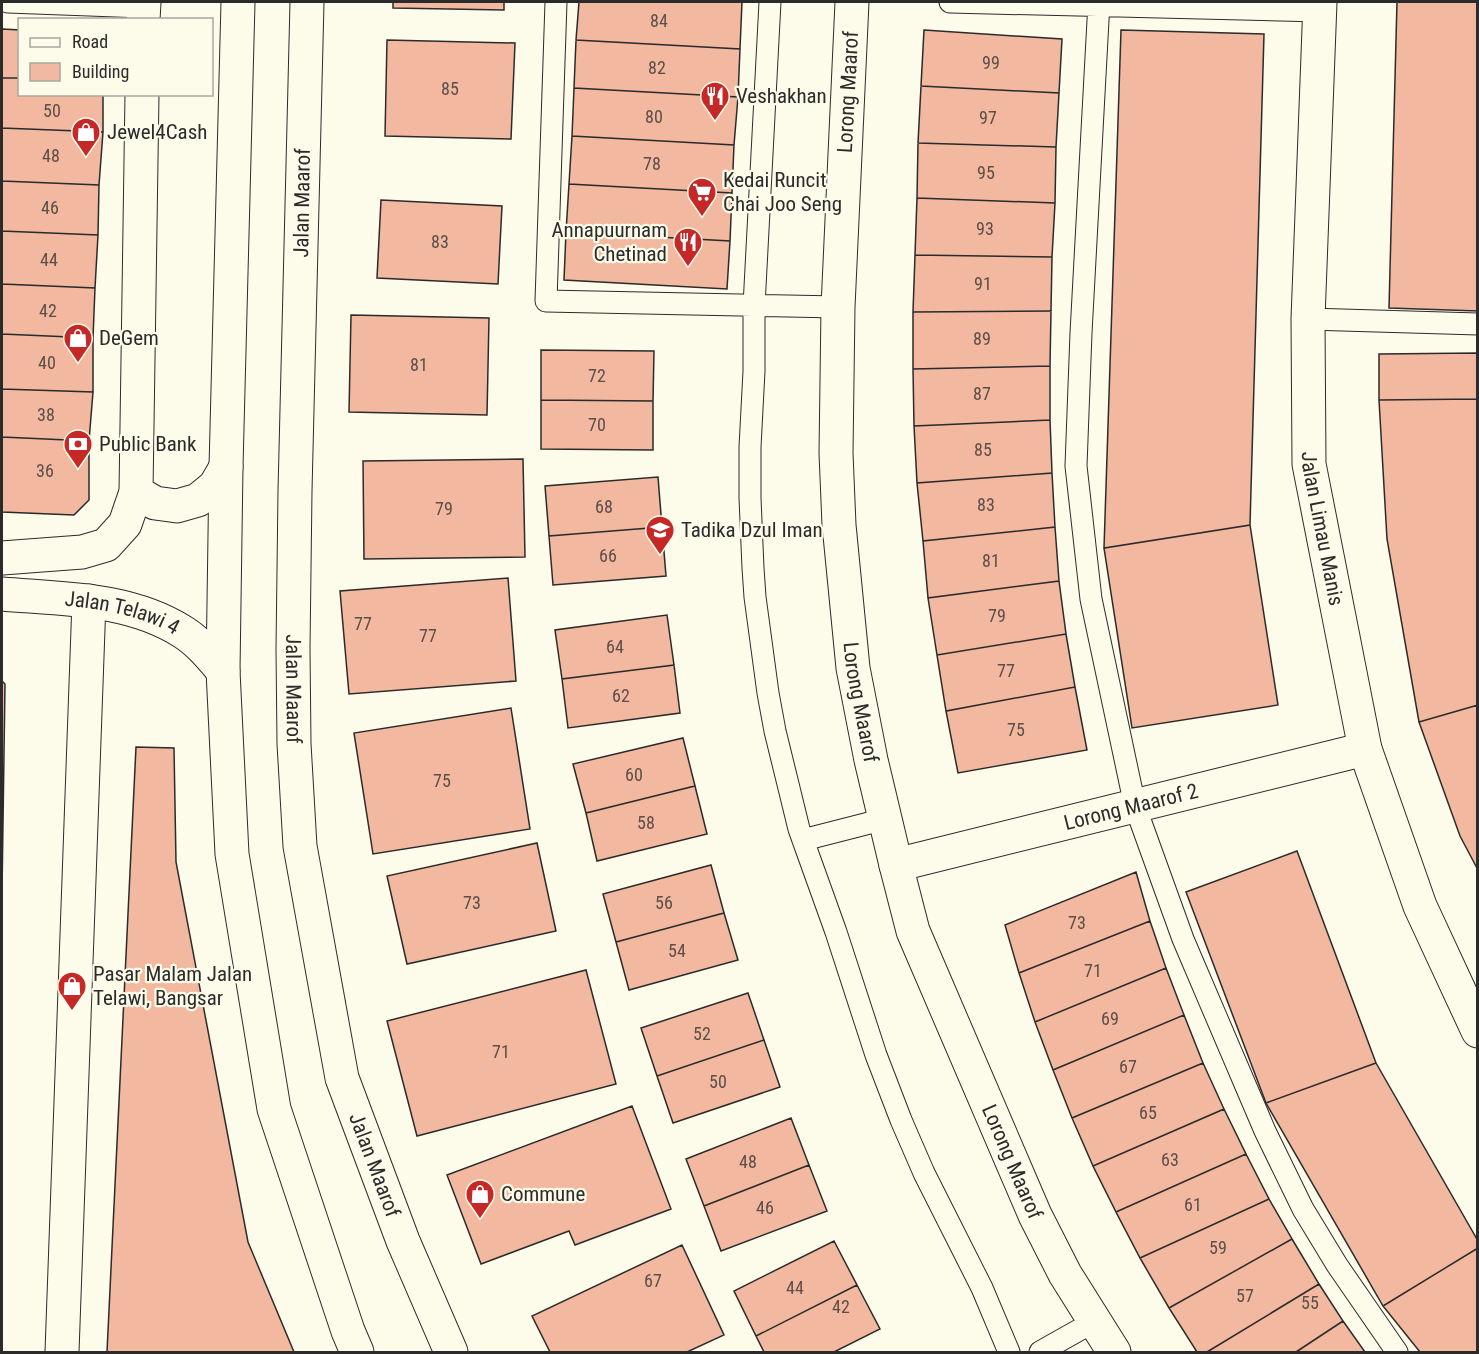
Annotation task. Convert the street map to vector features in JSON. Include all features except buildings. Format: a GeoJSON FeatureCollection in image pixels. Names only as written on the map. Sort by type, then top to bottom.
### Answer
{"type":"FeatureCollection","features":[{"type":"Feature","properties":{"kind":"street"},"geometry":{"type":"LineString","coordinates":[[238,2],[223,670],[232,854],[274,1109],[357,1353]]}},
{"type":"Feature","properties":{"kind":"street","name":"Jalan Maarof"},"geometry":{"type":"LineString","coordinates":[[307,2],[293,649],[294,744],[300,846],[342,1078],[403,1241],[451,1353]]}},
{"type":"Feature","properties":{"kind":"street","name":"Lorong Maarof"},"geometry":{"type":"LineString","coordinates":[[852,2],[838,307],[836,453],[839,525],[853,668],[871,760],[914,931],[1035,1215],[1065,1274],[1114,1353]]}},
{"type":"Feature","properties":{"kind":"street","name":"Jalan Limau Manis"},"geometry":{"type":"LineString","coordinates":[[1320,6],[1308,319],[1309,464],[1365,749],[1420,906],[1478,1031]]}},
{"type":"Feature","properties":{"kind":"street"},"geometry":{"type":"LineString","coordinates":[[2,558],[82,552],[106,545],[125,524],[136,492],[142,96]]}},
{"type":"Feature","properties":{"kind":"street"},"geometry":{"type":"LineString","coordinates":[[136,492],[155,503],[177,506],[198,500],[215,486],[226,467]]}},
{"type":"Feature","properties":{"kind":"street","name":"Jalan Telawi 4"},"geometry":{"type":"LineString","coordinates":[[2,594],[89,602],[127,608],[157,618],[184,633],[203,648],[223,670]]}},
{"type":"Feature","properties":{"kind":"street"},"geometry":{"type":"LineString","coordinates":[[62,1353],[89,602]]}},
{"type":"Feature","properties":{"kind":"street","name":"Lorong Maarof 2"},"geometry":{"type":"LineString","coordinates":[[896,865],[1365,749]]}},
{"type":"Feature","properties":{"kind":"lane"},"geometry":{"type":"LineString","coordinates":[[8,2],[143,9]]}},
{"type":"Feature","properties":{"kind":"lane"},"geometry":{"type":"LineString","coordinates":[[555,2],[546,301],[838,307]]}},
{"type":"Feature","properties":{"kind":"lane"},"geometry":{"type":"LineString","coordinates":[[770,2],[754,306],[750,498],[755,597],[775,731],[803,840],[876,1055],[901,1120],[936,1198],[982,1288],[1009,1353]]}},
{"type":"Feature","properties":{"kind":"lane"},"geometry":{"type":"LineString","coordinates":[[950,2],[1320,6]]}},
{"type":"Feature","properties":{"kind":"lane"},"geometry":{"type":"LineString","coordinates":[[1099,3],[1076,466],[1091,599],[1135,806],[1183,939],[1264,1131],[1309,1219],[1337,1265],[1397,1353]]}},
{"type":"Feature","properties":{"kind":"lane"},"geometry":{"type":"LineString","coordinates":[[1308,319],[1478,324]]}},
{"type":"Feature","properties":{"kind":"lane"},"geometry":{"type":"LineString","coordinates":[[803,840],[885,819]]}},
{"type":"Feature","properties":{"kind":"lane"},"geometry":{"type":"LineString","coordinates":[[1040,1353],[1095,1321]]}},
{"type":"Feature","properties":{"kind":"place","name":"Veshakhan"},"geometry":{"type":"Point","coordinates":[715,122]}},
{"type":"Feature","properties":{"kind":"place","name":"Jewel4Cash"},"geometry":{"type":"Point","coordinates":[86,158]}},
{"type":"Feature","properties":{"kind":"place","name":"Kedai Runcit Chai Joo Seng"},"geometry":{"type":"Point","coordinates":[702,218]}},
{"type":"Feature","properties":{"kind":"place","name":"Annapuurnam Chetinad"},"geometry":{"type":"Point","coordinates":[688,268]}},
{"type":"Feature","properties":{"kind":"place","name":"DeGem"},"geometry":{"type":"Point","coordinates":[78,364]}},
{"type":"Feature","properties":{"kind":"place","name":"Public Bank"},"geometry":{"type":"Point","coordinates":[78,470]}},
{"type":"Feature","properties":{"kind":"place","name":"Tadika Dzul Iman"},"geometry":{"type":"Point","coordinates":[660,556]}},
{"type":"Feature","properties":{"kind":"place","name":"Pasar Malam Jalan Telawi, Bangsar"},"geometry":{"type":"Point","coordinates":[72,1012]}},
{"type":"Feature","properties":{"kind":"place","name":"Commune"},"geometry":{"type":"Point","coordinates":[480,1220]}}]}
